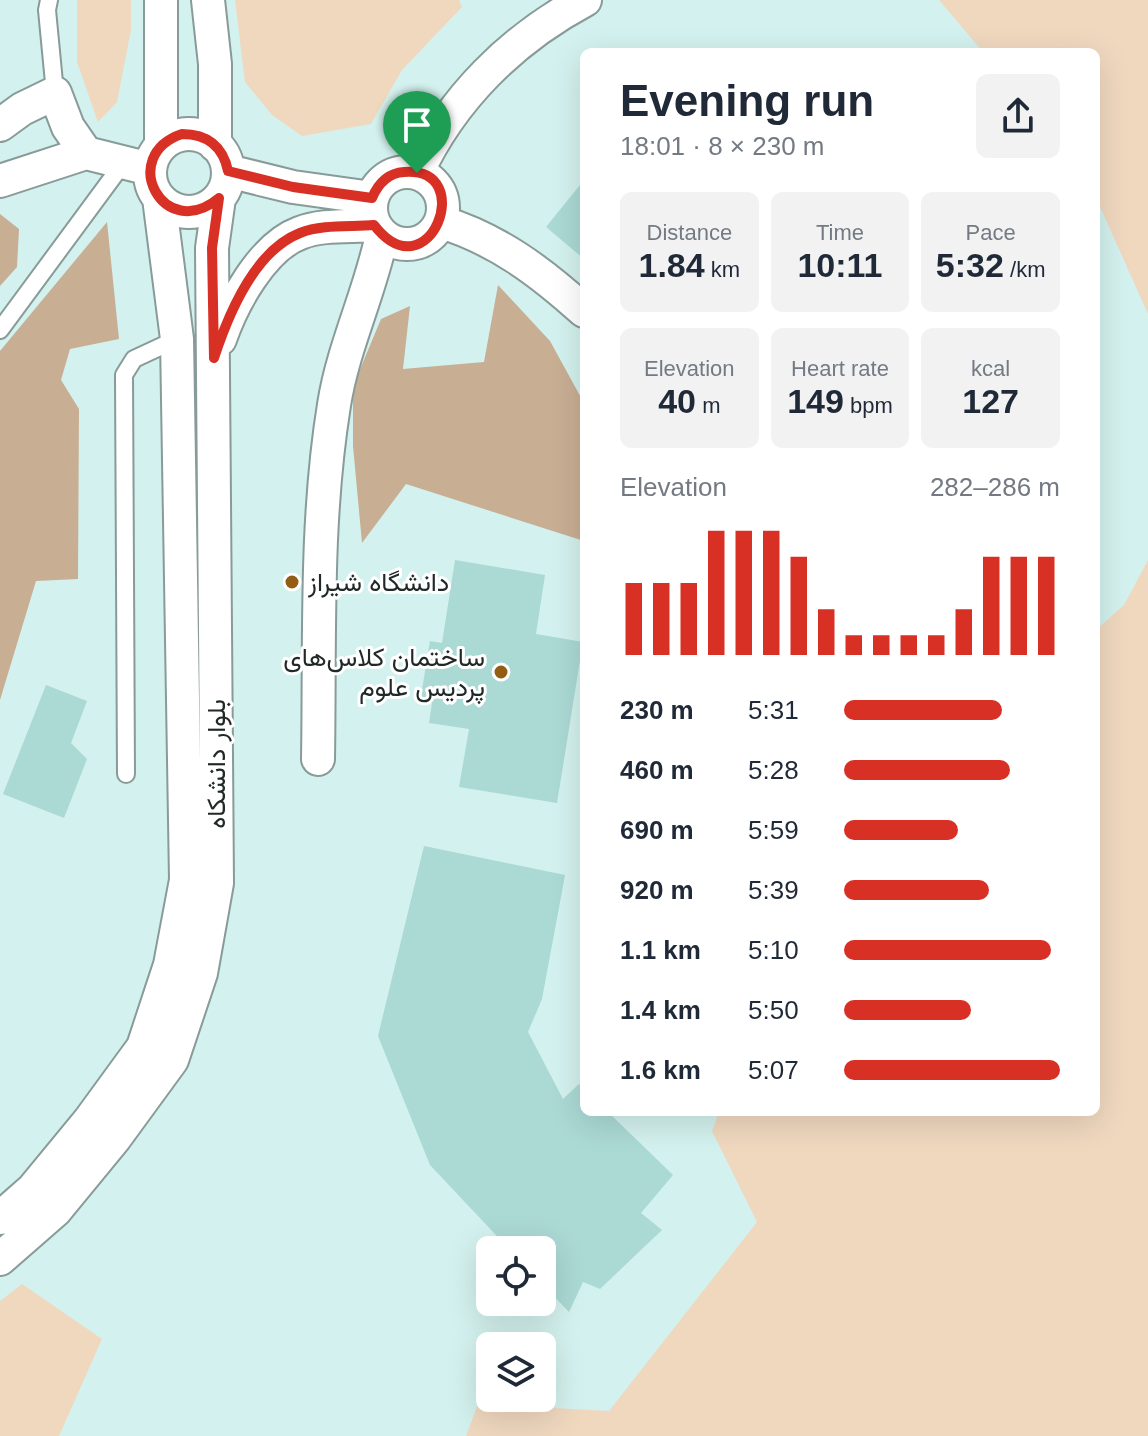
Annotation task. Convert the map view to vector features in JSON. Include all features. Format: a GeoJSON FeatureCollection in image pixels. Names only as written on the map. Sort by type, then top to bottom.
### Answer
{"type":"FeatureCollection","features":[{"type":"Feature","properties":{"kind":"street","name":"بلوار دانشکاه"},"geometry":{"type":"LineString","coordinates":[[0,1218],[33,1189],[89,1121],[143,1047],[170,965],[186,880],[177,339],[149,169],[161,0]]}},
{"type":"Feature","properties":{"kind":"street","name":"بلوار دانشکاه"},"geometry":{"type":"LineString","coordinates":[[0,1259],[55,1211],[115,1138],[172,1060],[201,973],[217,883],[212,248],[221,171],[208,0]]}},
{"type":"Feature","properties":{"kind":"street"},"geometry":{"type":"LineString","coordinates":[[417,173],[435,135],[491,68],[561,13],[585,0]]}},
{"type":"Feature","properties":{"kind":"street"},"geometry":{"type":"LineString","coordinates":[[0,125],[22,109],[55,93],[68,127],[86,153]]}},
{"type":"Feature","properties":{"kind":"street"},"geometry":{"type":"LineString","coordinates":[[149,169],[182,134],[206,137],[221,171]]}},
{"type":"Feature","properties":{"kind":"street"},"geometry":{"type":"LineString","coordinates":[[0,181],[86,153],[149,169],[170,207],[196,211],[221,171]]}},
{"type":"Feature","properties":{"kind":"street"},"geometry":{"type":"LineString","coordinates":[[221,171],[293,187],[376,219],[391,242],[415,244],[426,240],[441,222],[443,202],[440,192],[427,177],[417,173],[394,174],[376,187],[376,219],[374,272],[334,402],[326,460],[318,759]]}},
{"type":"Feature","properties":{"kind":"street"},"geometry":{"type":"LineString","coordinates":[[214,358],[231,307],[267,259],[287,239],[320,229],[376,219]]}},
{"type":"Feature","properties":{"kind":"street"},"geometry":{"type":"LineString","coordinates":[[441,222],[490,241],[512,254],[580,308]]}},
{"type":"Feature","properties":{"kind":"lane"},"geometry":{"type":"LineString","coordinates":[[47,3],[55,93]]}},
{"type":"Feature","properties":{"kind":"lane"},"geometry":{"type":"LineString","coordinates":[[0,330],[149,169]]}},
{"type":"Feature","properties":{"kind":"lane"},"geometry":{"type":"LineString","coordinates":[[126,774],[124,375],[134,359],[177,339]]}},
{"type":"Feature","properties":{"kind":"shaded area","name":"دانشگاه شیراز"},"geometry":{"type":"Polygon","coordinates":[[[0,0],[1148,0],[1148,1436],[0,1436],[0,0]]]}},
{"type":"Feature","properties":{"kind":"shaded area"},"geometry":{"type":"Polygon","coordinates":[[[77,0],[131,0],[131,30],[117,102],[98,122],[77,62],[77,0]]]}},
{"type":"Feature","properties":{"kind":"shaded area"},"geometry":{"type":"Polygon","coordinates":[[[235,0],[459,0],[462,7],[402,70],[371,124],[302,136],[272,115],[245,82],[235,0]]]}},
{"type":"Feature","properties":{"kind":"shaded area"},"geometry":{"type":"Polygon","coordinates":[[[939,0],[1148,0],[1148,314],[1100,207],[1100,48],[980,48],[939,0]]]}},
{"type":"Feature","properties":{"kind":"shaded area"},"geometry":{"type":"Polygon","coordinates":[[[0,214],[19,229],[17,267],[0,286],[0,214]]]}},
{"type":"Feature","properties":{"kind":"shaded area"},"geometry":{"type":"Polygon","coordinates":[[[107,222],[119,339],[70,349],[61,380],[79,409],[78,579],[36,581],[0,700],[0,351],[107,222]]]}},
{"type":"Feature","properties":{"kind":"shaded area"},"geometry":{"type":"Polygon","coordinates":[[[498,285],[550,341],[580,396],[580,540],[406,484],[362,543],[353,446],[353,386],[381,319],[410,306],[403,369],[484,362],[498,285]]]}},
{"type":"Feature","properties":{"kind":"shaded area"},"geometry":{"type":"Polygon","coordinates":[[[1148,560],[1148,1436],[466,1436],[476,1409],[476,1412],[556,1412],[556,1408],[609,1411],[757,1222],[712,1131],[718,1116],[1100,1116],[1100,626],[1124,605],[1148,560]]]}},
{"type":"Feature","properties":{"kind":"shaded area"},"geometry":{"type":"Polygon","coordinates":[[[22,1284],[102,1339],[59,1436],[0,1436],[0,1301],[22,1284]]]}},
{"type":"Feature","properties":{"kind":"building"},"geometry":{"type":"Polygon","coordinates":[[[580,185],[580,256],[546,227],[580,185]]]}},
{"type":"Feature","properties":{"kind":"building","name":"ساختمان کلاس‌های پردیس علوم"},"geometry":{"type":"Polygon","coordinates":[[[455,560],[545,575],[536,634],[580,641],[580,661],[557,803],[459,787],[469,729],[429,723],[432,703],[420,702],[430,641],[442,643],[455,560]]]}},
{"type":"Feature","properties":{"kind":"building"},"geometry":{"type":"Polygon","coordinates":[[[46,685],[87,701],[71,743],[87,759],[64,818],[3,794],[46,685]]]}},
{"type":"Feature","properties":{"kind":"building"},"geometry":{"type":"Polygon","coordinates":[[[424,846],[565,875],[542,999],[528,1032],[563,1099],[580,1085],[580,1116],[612,1116],[673,1175],[641,1213],[662,1230],[600,1289],[583,1282],[569,1312],[556,1299],[556,1236],[497,1236],[430,1165],[378,1036],[424,846]]]}},
{"type":"Feature","properties":{"kind":"place","name":"دانشگاه شیراز"},"geometry":{"type":"Point","coordinates":[292,582]}},
{"type":"Feature","properties":{"kind":"place","name":"ساختمان کلاس‌های پردیس علوم"},"geometry":{"type":"Point","coordinates":[501,672]}},
{"type":"Feature","properties":{"kind":"route"},"geometry":{"type":"LineString","coordinates":[[194,134],[206,137],[222,152],[228,171],[293,187],[372,198],[376,187],[384,179],[406,171],[417,173],[427,177],[440,192],[443,212],[435,232],[426,240],[403,245],[391,242],[374,225],[301,232],[287,239],[267,259],[231,307],[214,358],[212,248],[219,198],[196,211],[183,211],[170,207],[159,198],[153,189],[150,169],[161,146],[170,138],[194,134]]}}]}
